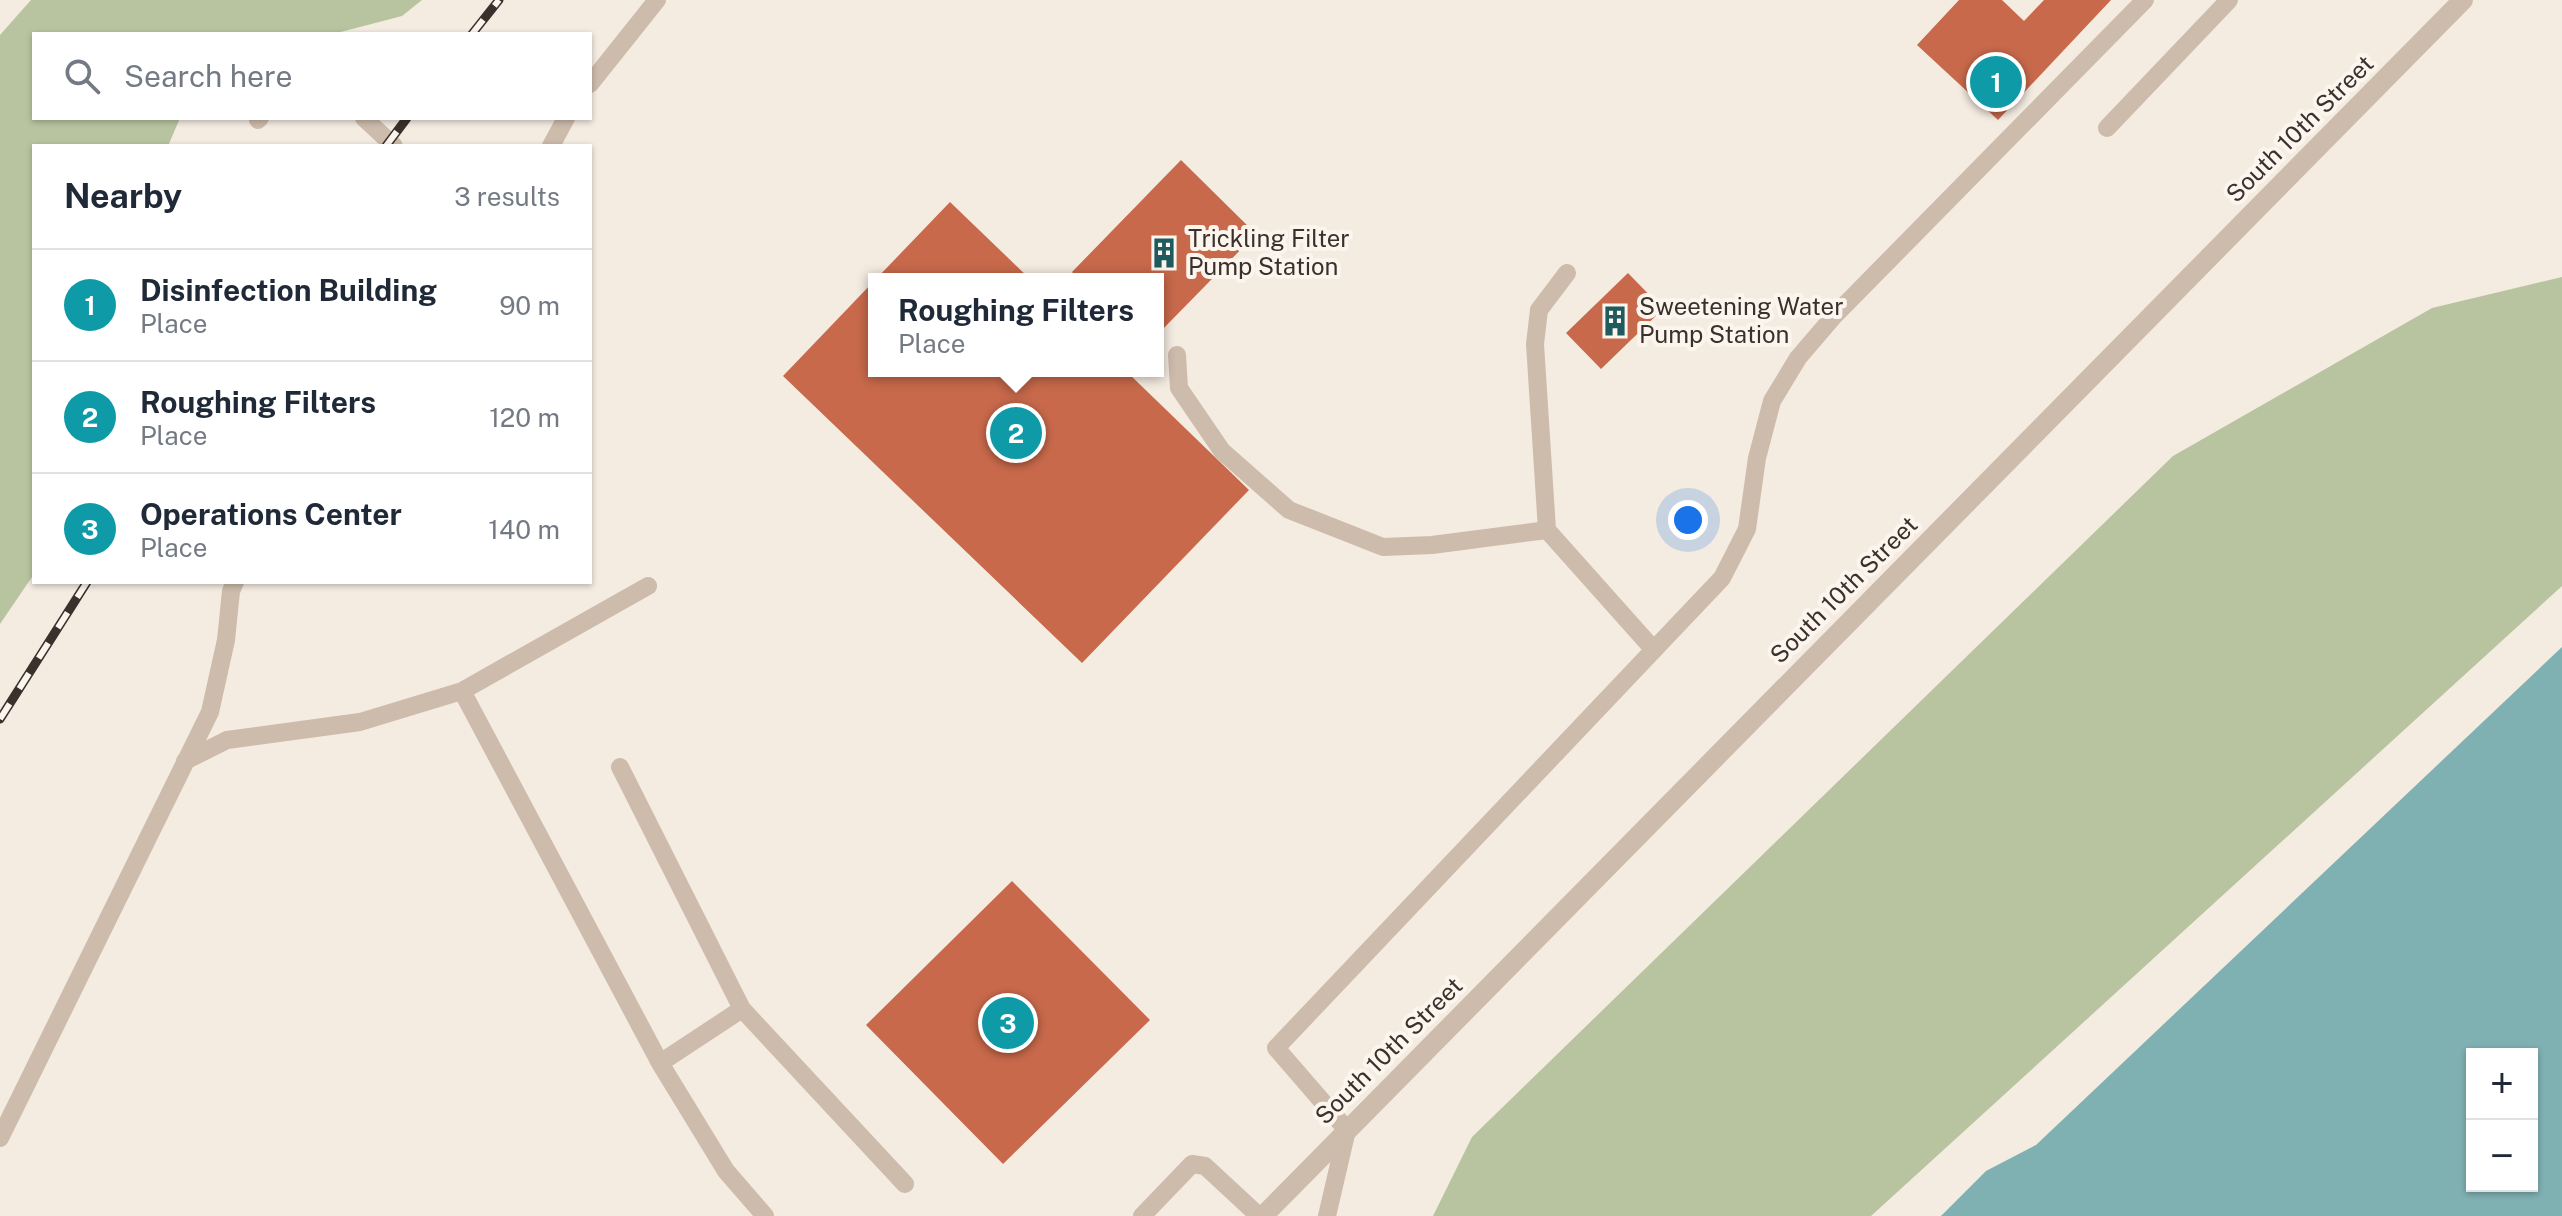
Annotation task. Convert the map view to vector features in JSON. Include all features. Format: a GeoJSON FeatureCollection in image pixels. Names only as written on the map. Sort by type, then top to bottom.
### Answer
{"type":"FeatureCollection","features":[{"type":"Feature","properties":{"kind":"street","name":"South 10th Street"},"geometry":{"type":"LineString","coordinates":[[1261,1216],[2463,0]]}},
{"type":"Feature","properties":{"kind":"lane"},"geometry":{"type":"LineString","coordinates":[[592,81],[657,0]]}},
{"type":"Feature","properties":{"kind":"lane"},"geometry":{"type":"LineString","coordinates":[[2107,128],[2222,3]]}},
{"type":"Feature","properties":{"kind":"lane"},"geometry":{"type":"LineString","coordinates":[[1327,1216],[1347,1130],[1276,1048],[1722,578],[1747,529],[1757,458],[1772,401],[1798,358],[1845,304],[2134,4]]}},
{"type":"Feature","properties":{"kind":"lane"},"geometry":{"type":"LineString","coordinates":[[366,120],[392,144]]}},
{"type":"Feature","properties":{"kind":"lane"},"geometry":{"type":"LineString","coordinates":[[552,144],[565,120]]}},
{"type":"Feature","properties":{"kind":"lane"},"geometry":{"type":"LineString","coordinates":[[1567,273],[1539,310],[1535,344],[1547,530],[1654,650]]}},
{"type":"Feature","properties":{"kind":"lane"},"geometry":{"type":"LineString","coordinates":[[1177,355],[1179,388],[1222,451],[1289,510],[1383,547],[1432,545],[1547,530]]}},
{"type":"Feature","properties":{"kind":"lane"},"geometry":{"type":"LineString","coordinates":[[0,1138],[210,712],[234,584]]}},
{"type":"Feature","properties":{"kind":"lane"},"geometry":{"type":"LineString","coordinates":[[185,761],[227,740],[360,722],[462,691],[648,586]]}},
{"type":"Feature","properties":{"kind":"lane"},"geometry":{"type":"LineString","coordinates":[[462,691],[660,1063],[726,1171],[765,1216]]}},
{"type":"Feature","properties":{"kind":"lane"},"geometry":{"type":"LineString","coordinates":[[620,767],[742,1009],[905,1184]]}},
{"type":"Feature","properties":{"kind":"lane"},"geometry":{"type":"LineString","coordinates":[[660,1063],[742,1009]]}},
{"type":"Feature","properties":{"kind":"lane"},"geometry":{"type":"LineString","coordinates":[[1142,1216],[1192,1164],[1205,1166],[1261,1216]]}},
{"type":"Feature","properties":{"kind":"green space"},"geometry":{"type":"Polygon","coordinates":[[[31,0],[422,0],[402,16],[341,32],[32,32],[32,120],[179,120],[169,144],[32,144],[32,577],[0,624],[0,35],[31,0]]]}},
{"type":"Feature","properties":{"kind":"green space"},"geometry":{"type":"Polygon","coordinates":[[[2562,277],[2562,586],[1871,1216],[1433,1216],[1472,1137],[2173,456],[2432,308],[2562,277]]]}},
{"type":"Feature","properties":{"kind":"water"},"geometry":{"type":"Polygon","coordinates":[[[2562,647],[2562,1216],[1941,1216],[1986,1171],[2036,1145],[2562,647]]]}},
{"type":"Feature","properties":{"kind":"building"},"geometry":{"type":"Polygon","coordinates":[[[1959,0],[2002,0],[2024,21],[2044,0],[2111,0],[1998,120],[1917,45],[1959,0]]]}},
{"type":"Feature","properties":{"kind":"building","name":"Trickling Filter Pump Station"},"geometry":{"type":"Polygon","coordinates":[[[1181,160],[1256,234],[1164,328],[1164,273],[1072,272],[1181,160]]]}},
{"type":"Feature","properties":{"kind":"building"},"geometry":{"type":"Polygon","coordinates":[[[950,202],[1024,273],[882,273],[950,202]]]}},
{"type":"Feature","properties":{"kind":"building","name":"Sweetening Water Pump Station"},"geometry":{"type":"Polygon","coordinates":[[[1628,273],[1663,309],[1601,369],[1566,333],[1628,273]]]}},
{"type":"Feature","properties":{"kind":"building"},"geometry":{"type":"Polygon","coordinates":[[[868,287],[868,377],[1132,377],[1249,490],[1082,663],[783,376],[868,287]]]}},
{"type":"Feature","properties":{"kind":"building"},"geometry":{"type":"Polygon","coordinates":[[[1012,881],[1150,1020],[1003,1164],[866,1025],[1012,881]]]}},
{"type":"Feature","properties":{"kind":"railway"},"geometry":{"type":"LineString","coordinates":[[474,32],[499,0]]}},
{"type":"Feature","properties":{"kind":"railway"},"geometry":{"type":"LineString","coordinates":[[388,144],[406,120]]}},
{"type":"Feature","properties":{"kind":"railway"},"geometry":{"type":"LineString","coordinates":[[0,719],[86,584]]}},
{"type":"Feature","properties":{"kind":"place","name":"Disinfection Building"},"geometry":{"type":"Point","coordinates":[1996,82]}},
{"type":"Feature","properties":{"kind":"place","name":"Trickling Filter Pump Station"},"geometry":{"type":"Point","coordinates":[1164,253]}},
{"type":"Feature","properties":{"kind":"place","name":"Sweetening Water Pump Station"},"geometry":{"type":"Point","coordinates":[1615,321]}},
{"type":"Feature","properties":{"kind":"place","name":"Roughing Filters"},"geometry":{"type":"Point","coordinates":[1016,433]}},
{"type":"Feature","properties":{"kind":"place","name":"Operations Center"},"geometry":{"type":"Point","coordinates":[1008,1023]}}]}
